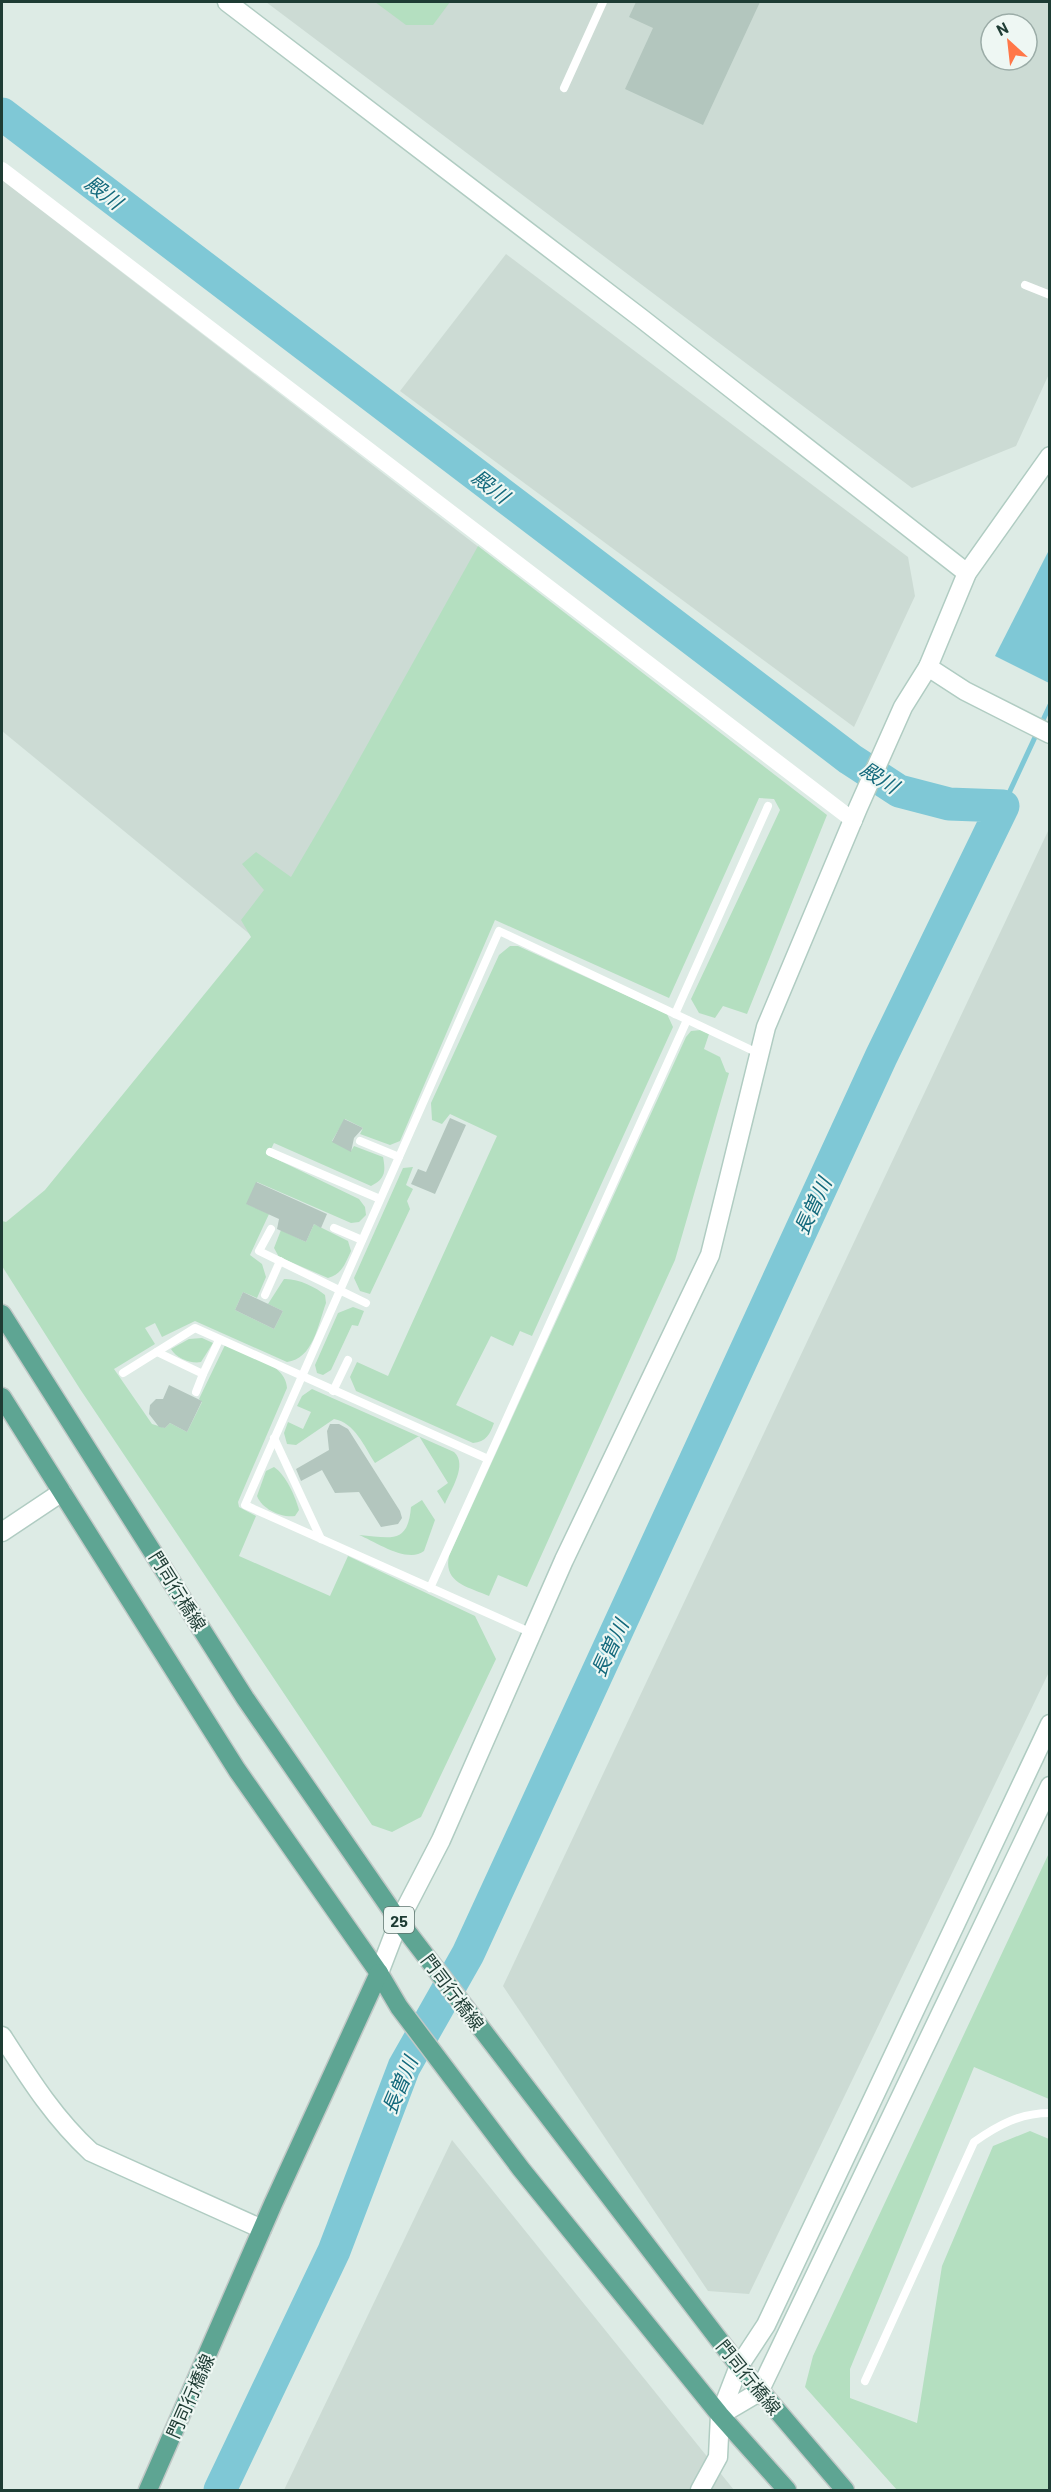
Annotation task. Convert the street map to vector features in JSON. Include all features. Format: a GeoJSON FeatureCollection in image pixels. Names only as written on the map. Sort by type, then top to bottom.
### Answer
{"type":"FeatureCollection","features":[{"type":"Feature","properties":{"kind":"main road","name":"門司行橋線"},"geometry":{"type":"LineString","coordinates":[[2,1314],[245,1698],[399,1921],[759,2392],[845,2490]]}},
{"type":"Feature","properties":{"kind":"main road","name":"25"},"geometry":{"type":"LineString","coordinates":[[2,1397],[237,1770],[379,1973],[399,2007],[521,2169],[720,2415],[787,2490]]}},
{"type":"Feature","properties":{"kind":"main road","name":"門司行橋線"},"geometry":{"type":"LineString","coordinates":[[148,2490],[262,2229],[379,1973]]}},
{"type":"Feature","properties":{"kind":"street"},"geometry":{"type":"LineString","coordinates":[[227,2],[642,318],[967,573]]}},
{"type":"Feature","properties":{"kind":"street"},"geometry":{"type":"LineString","coordinates":[[2,170],[856,814]]}},
{"type":"Feature","properties":{"kind":"street"},"geometry":{"type":"LineString","coordinates":[[379,1973],[399,1921],[441,1840],[622,1437],[710,1255],[766,1027],[903,707],[928,667],[967,573],[1050,456]]}},
{"type":"Feature","properties":{"kind":"street"},"geometry":{"type":"LineString","coordinates":[[928,667],[965,691],[1050,734]]}},
{"type":"Feature","properties":{"kind":"street"},"geometry":{"type":"LineString","coordinates":[[2,1532],[62,1492]]}},
{"type":"Feature","properties":{"kind":"street"},"geometry":{"type":"LineString","coordinates":[[699,2490],[718,2457],[720,2415],[739,2366],[766,2325],[1050,1724]]}},
{"type":"Feature","properties":{"kind":"street"},"geometry":{"type":"LineString","coordinates":[[720,2415],[759,2392],[1050,1786]]}},
{"type":"Feature","properties":{"kind":"street"},"geometry":{"type":"LineString","coordinates":[[2,2036],[46,2103],[70,2133],[92,2152],[262,2229]]}},
{"type":"Feature","properties":{"kind":"lane"},"geometry":{"type":"LineString","coordinates":[[564,88],[603,2]]}},
{"type":"Feature","properties":{"kind":"lane"},"geometry":{"type":"LineString","coordinates":[[1025,285],[1050,295]]}},
{"type":"Feature","properties":{"kind":"lane"},"geometry":{"type":"LineString","coordinates":[[675,1014],[768,806]]}},
{"type":"Feature","properties":{"kind":"lane"},"geometry":{"type":"LineString","coordinates":[[532,1634],[244,1504],[499,931],[760,1054]]}},
{"type":"Feature","properties":{"kind":"lane"},"geometry":{"type":"LineString","coordinates":[[429,1588],[687,1020]]}},
{"type":"Feature","properties":{"kind":"lane"},"geometry":{"type":"LineString","coordinates":[[360,1141],[399,1157]]}},
{"type":"Feature","properties":{"kind":"lane"},"geometry":{"type":"LineString","coordinates":[[270,1152],[380,1199]]}},
{"type":"Feature","properties":{"kind":"lane"},"geometry":{"type":"LineString","coordinates":[[334,1228],[362,1240]]}},
{"type":"Feature","properties":{"kind":"lane"},"geometry":{"type":"LineString","coordinates":[[271,1229],[259,1251],[366,1303]]}},
{"type":"Feature","properties":{"kind":"lane"},"geometry":{"type":"LineString","coordinates":[[265,1295],[280,1261]]}},
{"type":"Feature","properties":{"kind":"lane"},"geometry":{"type":"LineString","coordinates":[[123,1372],[195,1328],[488,1459]]}},
{"type":"Feature","properties":{"kind":"lane"},"geometry":{"type":"LineString","coordinates":[[196,1392],[219,1340]]}},
{"type":"Feature","properties":{"kind":"lane"},"geometry":{"type":"LineString","coordinates":[[157,1352],[204,1374]]}},
{"type":"Feature","properties":{"kind":"lane"},"geometry":{"type":"LineString","coordinates":[[333,1391],[348,1360]]}},
{"type":"Feature","properties":{"kind":"lane"},"geometry":{"type":"LineString","coordinates":[[274,1438],[321,1539]]}},
{"type":"Feature","properties":{"kind":"lane"},"geometry":{"type":"LineString","coordinates":[[865,2381],[974,2142],[997,2126],[1031,2113],[1050,2113]]}},
{"type":"Feature","properties":{"kind":"shaded area"},"geometry":{"type":"Polygon","coordinates":[[[266,2],[1049,2],[1049,374],[1016,446],[912,488],[266,2]]]}},
{"type":"Feature","properties":{"kind":"shaded area"},"geometry":{"type":"Polygon","coordinates":[[[2,180],[511,572],[252,936],[2,731],[2,180]]]}},
{"type":"Feature","properties":{"kind":"shaded area"},"geometry":{"type":"Polygon","coordinates":[[[506,254],[908,557],[915,596],[854,727],[400,391],[506,254]]]}},
{"type":"Feature","properties":{"kind":"shaded area"},"geometry":{"type":"Polygon","coordinates":[[[1049,829],[1049,1672],[749,2294],[708,2291],[503,1986],[1049,829]]]}},
{"type":"Feature","properties":{"kind":"shaded area"},"geometry":{"type":"Polygon","coordinates":[[[452,2140],[734,2490],[284,2490],[452,2140]]]}},
{"type":"Feature","properties":{"kind":"green space"},"geometry":{"type":"Polygon","coordinates":[[[375,2],[450,2],[433,25],[406,25],[375,2]]]}},
{"type":"Feature","properties":{"kind":"green space"},"geometry":{"type":"Polygon","coordinates":[[[478,546],[827,815],[747,1014],[723,1006],[715,1018],[699,1013],[691,999],[780,810],[774,799],[759,798],[669,998],[495,920],[400,1141],[390,1145],[360,1134],[363,1128],[345,1119],[332,1141],[351,1151],[354,1146],[383,1157],[382,1178],[371,1186],[274,1143],[268,1155],[359,1199],[365,1207],[366,1215],[359,1222],[351,1223],[257,1182],[247,1204],[269,1214],[250,1255],[262,1264],[266,1277],[257,1298],[243,1292],[235,1310],[274,1329],[283,1311],[268,1304],[284,1279],[312,1286],[325,1295],[326,1303],[309,1348],[296,1360],[287,1362],[195,1321],[162,1337],[155,1323],[145,1328],[155,1344],[114,1369],[152,1424],[165,1428],[170,1423],[187,1432],[202,1402],[199,1399],[225,1345],[264,1360],[280,1372],[287,1388],[238,1502],[239,1507],[256,1516],[239,1556],[330,1596],[348,1556],[475,1616],[496,1659],[421,1817],[392,1832],[372,1825],[80,1389],[2,1266],[2,1221],[6,1222],[45,1190],[251,937],[241,920],[264,890],[242,864],[256,852],[291,877],[478,546]]]}},
{"type":"Feature","properties":{"kind":"green space"},"geometry":{"type":"Polygon","coordinates":[[[510,946],[518,946],[667,1014],[673,1027],[532,1336],[520,1331],[513,1346],[491,1336],[456,1405],[494,1423],[487,1437],[473,1443],[356,1391],[350,1377],[357,1362],[388,1376],[497,1136],[450,1114],[442,1124],[432,1120],[431,1103],[499,955],[510,946]]]}},
{"type":"Feature","properties":{"kind":"green space"},"geometry":{"type":"Polygon","coordinates":[[[701,1030],[709,1034],[704,1049],[720,1057],[726,1072],[729,1073],[675,1260],[527,1587],[498,1575],[489,1596],[466,1587],[453,1578],[448,1565],[449,1556],[686,1037],[691,1031],[701,1030]]]}},
{"type":"Feature","properties":{"kind":"green space"},"geometry":{"type":"Polygon","coordinates":[[[413,1167],[406,1185],[413,1189],[407,1201],[410,1209],[370,1294],[360,1291],[354,1278],[403,1168],[413,1167]]]}},
{"type":"Feature","properties":{"kind":"green space"},"geometry":{"type":"Polygon","coordinates":[[[314,1224],[348,1241],[351,1251],[340,1271],[328,1278],[279,1257],[274,1248],[281,1230],[306,1242],[314,1224]]]}},
{"type":"Feature","properties":{"kind":"green space"},"geometry":{"type":"Polygon","coordinates":[[[353,1307],[364,1311],[358,1326],[352,1325],[331,1370],[323,1375],[317,1373],[315,1365],[338,1313],[353,1307]]]}},
{"type":"Feature","properties":{"kind":"green space"},"geometry":{"type":"Polygon","coordinates":[[[202,1338],[213,1343],[201,1362],[184,1360],[171,1349],[189,1339],[202,1338]]]}},
{"type":"Feature","properties":{"kind":"green space"},"geometry":{"type":"Polygon","coordinates":[[[312,1389],[419,1436],[375,1463],[353,1430],[348,1425],[334,1419],[296,1445],[287,1444],[284,1433],[288,1422],[303,1429],[311,1412],[297,1406],[302,1396],[312,1389]]]}},
{"type":"Feature","properties":{"kind":"green space"},"geometry":{"type":"Polygon","coordinates":[[[419,1437],[454,1452],[458,1457],[459,1470],[445,1504],[437,1491],[448,1483],[419,1437]]]}},
{"type":"Feature","properties":{"kind":"green space"},"geometry":{"type":"Polygon","coordinates":[[[274,1467],[286,1480],[292,1492],[299,1510],[295,1516],[284,1516],[273,1512],[259,1501],[257,1496],[266,1471],[274,1467]]]}},
{"type":"Feature","properties":{"kind":"green space"},"geometry":{"type":"Polygon","coordinates":[[[422,1500],[435,1520],[424,1551],[409,1555],[383,1547],[359,1535],[388,1537],[401,1534],[406,1528],[411,1507],[422,1500]]]}},
{"type":"Feature","properties":{"kind":"green space"},"geometry":{"type":"Polygon","coordinates":[[[1049,1853],[1049,2099],[974,2067],[850,2369],[850,2398],[917,2423],[942,2266],[993,2146],[1030,2131],[1049,2139],[1049,2490],[897,2490],[805,2387],[813,2356],[1049,1853]]]}},
{"type":"Feature","properties":{"kind":"water"},"geometry":{"type":"Polygon","coordinates":[[[1049,550],[1049,683],[995,656],[1049,550]]]}},
{"type":"Feature","properties":{"kind":"building"},"geometry":{"type":"Polygon","coordinates":[[[636,2],[760,2],[703,125],[625,89],[653,28],[629,17],[636,2]]]}},
{"type":"Feature","properties":{"kind":"building"},"geometry":{"type":"Polygon","coordinates":[[[450,1118],[466,1125],[435,1194],[411,1184],[418,1169],[426,1172],[450,1118]]]}},
{"type":"Feature","properties":{"kind":"building"},"geometry":{"type":"Polygon","coordinates":[[[344,1119],[363,1128],[354,1138],[351,1152],[332,1142],[344,1119]]]}},
{"type":"Feature","properties":{"kind":"building"},"geometry":{"type":"Polygon","coordinates":[[[256,1182],[327,1214],[321,1228],[314,1224],[306,1242],[277,1229],[279,1219],[246,1204],[256,1182]]]}},
{"type":"Feature","properties":{"kind":"building"},"geometry":{"type":"Polygon","coordinates":[[[243,1292],[283,1311],[274,1329],[235,1310],[243,1292]]]}},
{"type":"Feature","properties":{"kind":"building"},"geometry":{"type":"Polygon","coordinates":[[[169,1385],[202,1401],[187,1432],[170,1423],[165,1428],[159,1427],[149,1414],[150,1405],[156,1399],[163,1399],[169,1385]]]}},
{"type":"Feature","properties":{"kind":"building"},"geometry":{"type":"Polygon","coordinates":[[[330,1424],[339,1424],[348,1429],[400,1511],[402,1518],[398,1524],[381,1527],[359,1492],[335,1493],[322,1470],[301,1481],[296,1469],[329,1450],[327,1431],[330,1424]]]}},
{"type":"Feature","properties":{"kind":"waterway","name":"長曽川"},"geometry":{"type":"LineString","coordinates":[[2,114],[850,759],[899,791],[949,804],[1003,806],[881,1057],[468,1954],[404,2067],[334,2251],[220,2490]]}},
{"type":"Feature","properties":{"kind":"waterway"},"geometry":{"type":"LineString","coordinates":[[1003,806],[1050,705]]}},
{"type":"Feature","properties":{"kind":"water label","name":"殿川"},"geometry":{"type":"Point","coordinates":[104,192]}},
{"type":"Feature","properties":{"kind":"water label","name":"殿川"},"geometry":{"type":"Point","coordinates":[491,486]}},
{"type":"Feature","properties":{"kind":"water label","name":"殿川"},"geometry":{"type":"Point","coordinates":[880,777]}}]}
